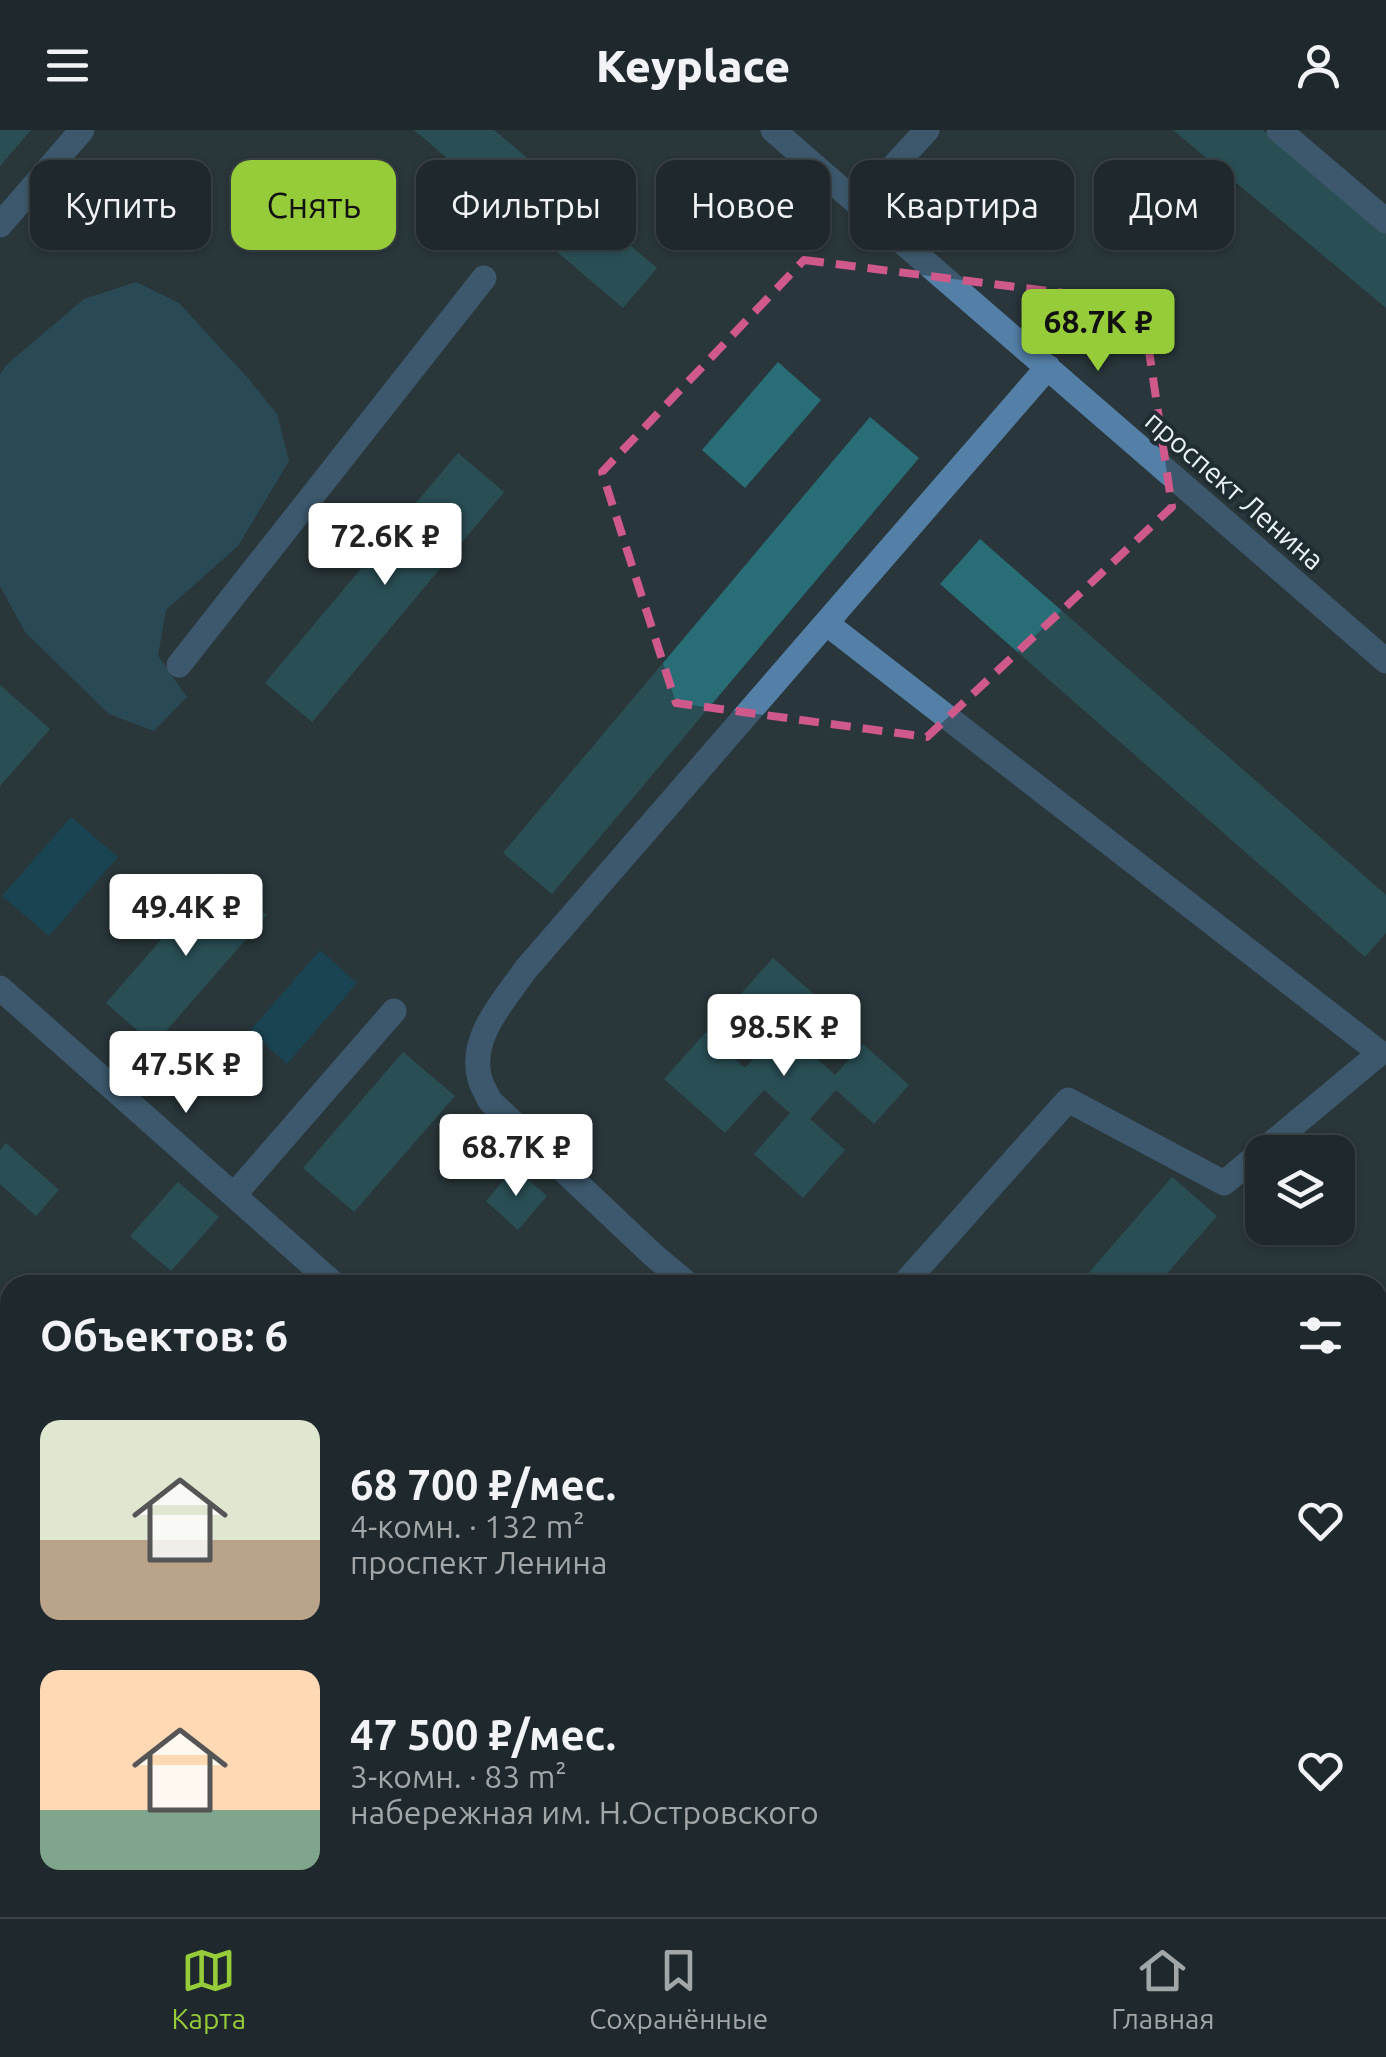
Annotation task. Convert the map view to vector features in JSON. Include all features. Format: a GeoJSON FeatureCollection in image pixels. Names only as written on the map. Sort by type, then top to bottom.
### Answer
{"type":"FeatureCollection","features":[{"type":"Feature","properties":{"kind":"street"},"geometry":{"type":"LineString","coordinates":[[0,226],[82,130]]}},
{"type":"Feature","properties":{"kind":"street","name":"проспект Ленина"},"geometry":{"type":"LineString","coordinates":[[773,130],[850,196]]}},
{"type":"Feature","properties":{"kind":"street"},"geometry":{"type":"LineString","coordinates":[[899,160],[927,130]]}},
{"type":"Feature","properties":{"kind":"street"},"geometry":{"type":"LineString","coordinates":[[1278,130],[1386,221]]}},
{"type":"Feature","properties":{"kind":"street","name":"проспект Ленина"},"geometry":{"type":"LineString","coordinates":[[912,250],[1386,661]]}},
{"type":"Feature","properties":{"kind":"street"},"geometry":{"type":"LineString","coordinates":[[179,664],[484,278]]}},
{"type":"Feature","properties":{"kind":"street"},"geometry":{"type":"LineString","coordinates":[[677,1275],[490,1102],[477,1059],[482,1034],[526,969],[1048,368]]}},
{"type":"Feature","properties":{"kind":"street"},"geometry":{"type":"LineString","coordinates":[[826,623],[1384,1053],[1224,1183],[1068,1100],[912,1275]]}},
{"type":"Feature","properties":{"kind":"street"},"geometry":{"type":"LineString","coordinates":[[0,988],[324,1275]]}},
{"type":"Feature","properties":{"kind":"street"},"geometry":{"type":"LineString","coordinates":[[234,1195],[394,1011]]}},
{"type":"Feature","properties":{"kind":"highlighted area"},"geometry":{"type":"Polygon","coordinates":[[[804,260],[1142,303],[1172,507],[927,737],[676,703],[602,472],[804,260]]]}},
{"type":"Feature","properties":{"kind":"shaded area"},"geometry":{"type":"Polygon","coordinates":[[[136,282],[179,303],[246,376],[277,414],[289,461],[238,546],[166,610],[158,656],[187,697],[154,731],[109,714],[25,632],[0,586],[0,375],[5,366],[84,299],[136,282]]]}},
{"type":"Feature","properties":{"kind":"shaded area"},"geometry":{"type":"Polygon","coordinates":[[[71,817],[118,857],[49,936],[2,896],[71,817]]]}},
{"type":"Feature","properties":{"kind":"shaded area"},"geometry":{"type":"Polygon","coordinates":[[[320,950],[357,983],[287,1064],[250,1031],[320,950]]]}},
{"type":"Feature","properties":{"kind":"building"},"geometry":{"type":"Polygon","coordinates":[[[0,130],[31,130],[0,166],[0,130]]]}},
{"type":"Feature","properties":{"kind":"building"},"geometry":{"type":"Polygon","coordinates":[[[414,130],[494,130],[529,160],[449,160],[414,130]]]}},
{"type":"Feature","properties":{"kind":"building"},"geometry":{"type":"Polygon","coordinates":[[[1173,130],[1263,130],[1386,233],[1386,308],[1234,181],[1234,160],[1209,160],[1173,130]]]}},
{"type":"Feature","properties":{"kind":"building"},"geometry":{"type":"Polygon","coordinates":[[[555,250],[636,250],[657,268],[623,308],[555,250]]]}},
{"type":"Feature","properties":{"kind":"building"},"geometry":{"type":"Polygon","coordinates":[[[778,362],[821,400],[745,488],[702,450],[778,362]]]}},
{"type":"Feature","properties":{"kind":"building"},"geometry":{"type":"Polygon","coordinates":[[[870,417],[919,458],[552,894],[503,853],[870,417]]]}},
{"type":"Feature","properties":{"kind":"building"},"geometry":{"type":"Polygon","coordinates":[[[458,453],[504,492],[312,722],[265,683],[458,453]]]}},
{"type":"Feature","properties":{"kind":"building"},"geometry":{"type":"Polygon","coordinates":[[[980,539],[1386,895],[1386,933],[1365,957],[940,584],[980,539]]]}},
{"type":"Feature","properties":{"kind":"building"},"geometry":{"type":"Polygon","coordinates":[[[0,685],[50,729],[0,786],[0,685]]]}},
{"type":"Feature","properties":{"kind":"building"},"geometry":{"type":"Polygon","coordinates":[[[219,873],[267,915],[154,1045],[106,1003],[219,873]]]}},
{"type":"Feature","properties":{"kind":"building"},"geometry":{"type":"Polygon","coordinates":[[[773,958],[824,1003],[794,1038],[835,1075],[863,1044],[909,1085],[874,1124],[836,1090],[810,1119],[845,1150],[803,1198],[754,1154],[790,1113],[764,1090],[725,1133],[664,1079],[706,1032],[745,1068],[770,1041],[730,1006],[773,958]]]}},
{"type":"Feature","properties":{"kind":"building"},"geometry":{"type":"Polygon","coordinates":[[[403,1052],[455,1096],[354,1212],[303,1168],[403,1052]]]}},
{"type":"Feature","properties":{"kind":"building"},"geometry":{"type":"Polygon","coordinates":[[[6,1143],[59,1190],[36,1216],[0,1184],[0,1150],[6,1143]]]}},
{"type":"Feature","properties":{"kind":"building"},"geometry":{"type":"Polygon","coordinates":[[[514,1168],[547,1196],[518,1230],[486,1201],[514,1168]]]}},
{"type":"Feature","properties":{"kind":"building"},"geometry":{"type":"Polygon","coordinates":[[[1172,1177],[1217,1216],[1166,1275],[1087,1275],[1172,1177]]]}},
{"type":"Feature","properties":{"kind":"building"},"geometry":{"type":"Polygon","coordinates":[[[178,1182],[219,1217],[171,1271],[130,1236],[178,1182]]]}}]}
